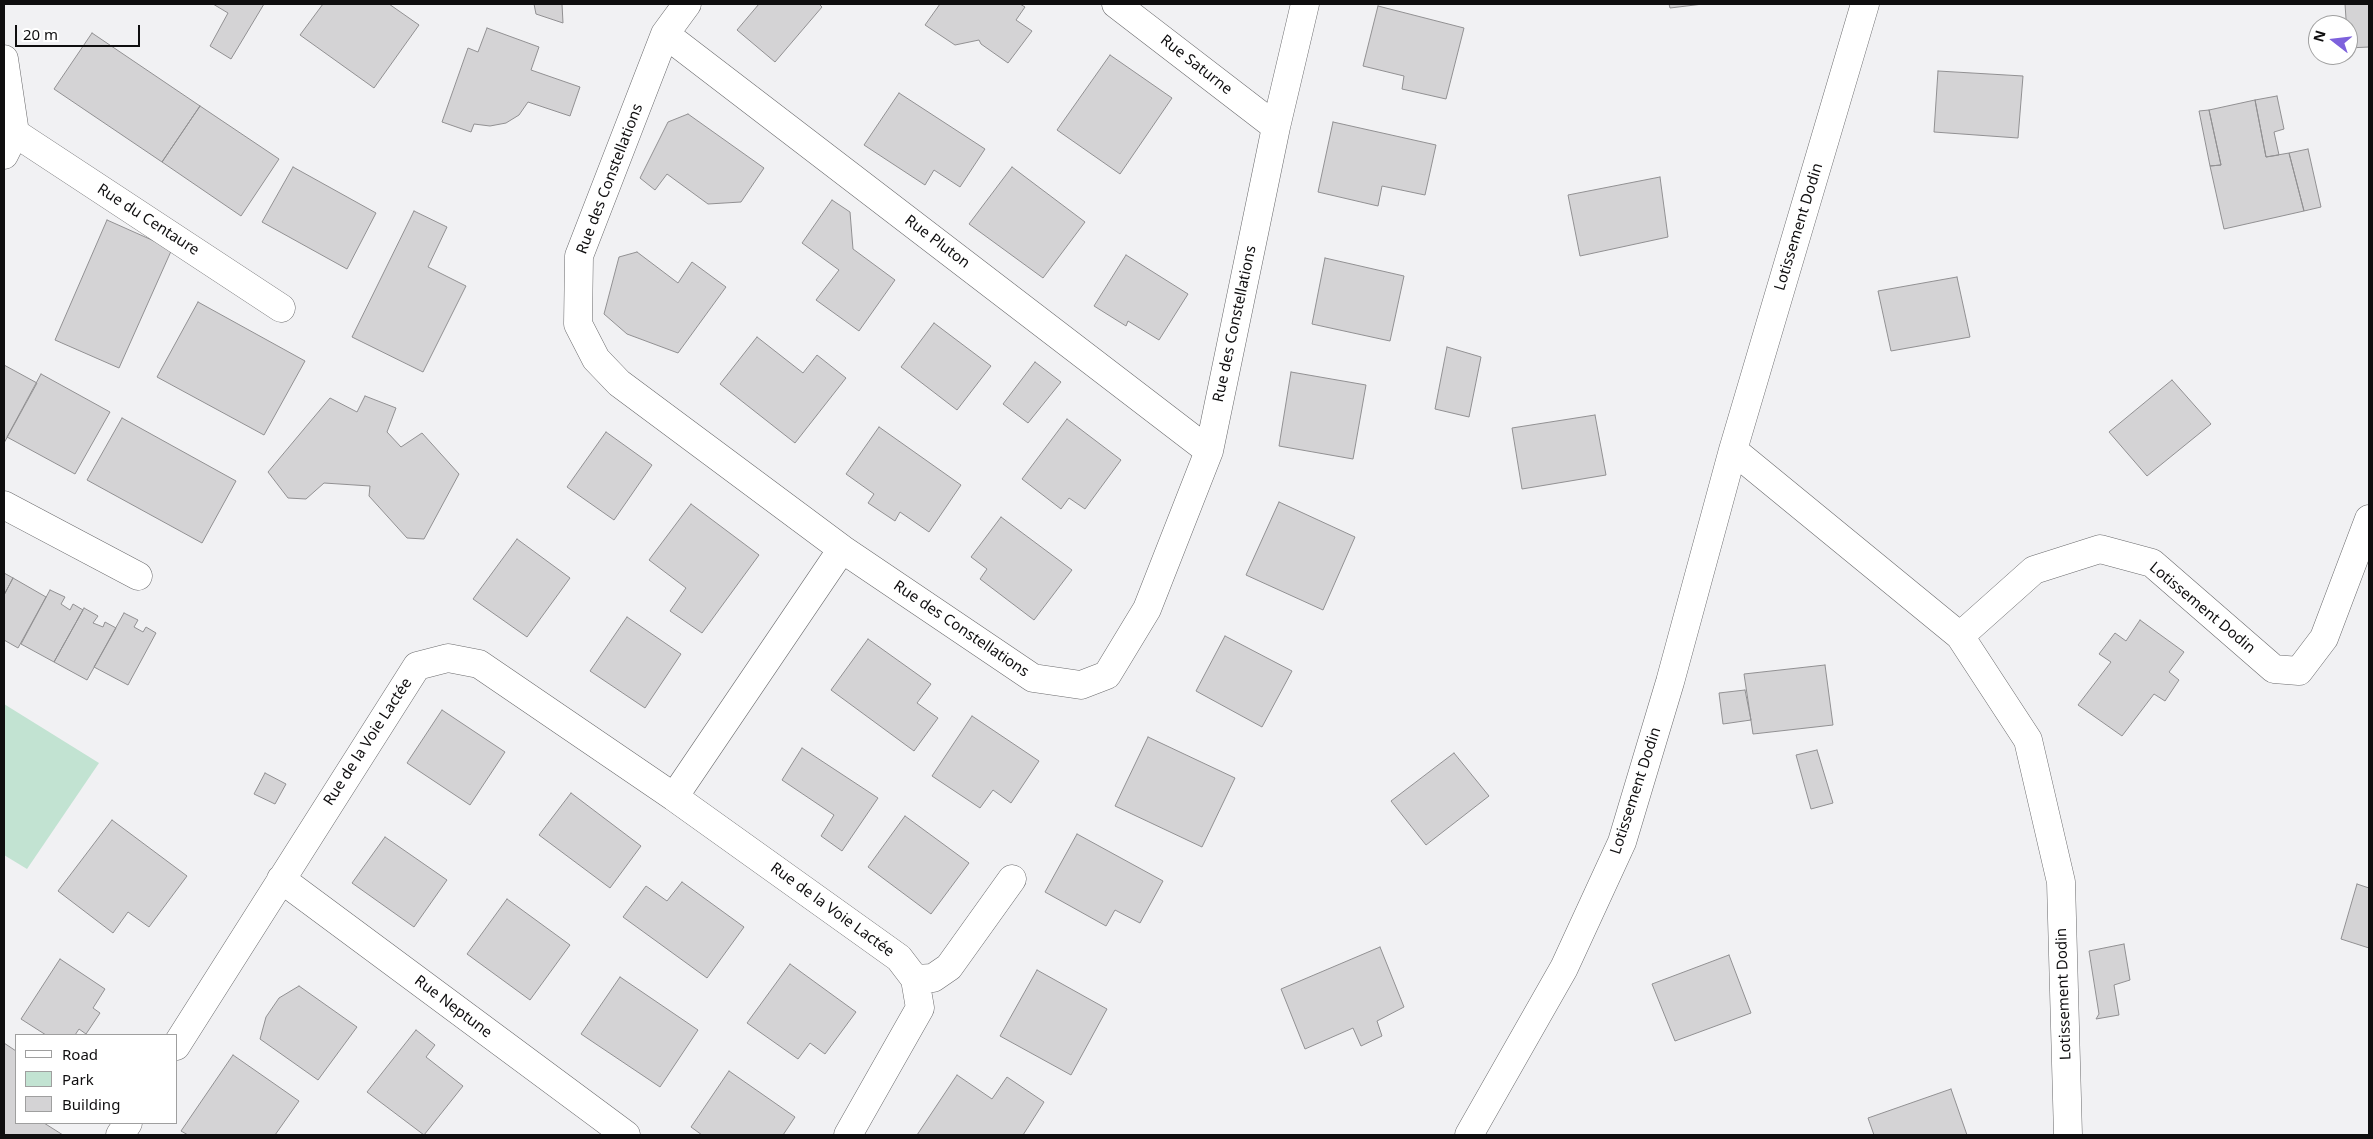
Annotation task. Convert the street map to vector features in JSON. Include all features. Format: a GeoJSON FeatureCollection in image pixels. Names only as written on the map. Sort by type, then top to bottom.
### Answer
{"type":"FeatureCollection","features":[{"type":"Feature","properties":{"kind":"street","name":"Rue des Constellations"},"geometry":{"type":"LineString","coordinates":[[687,4],[665,34],[579,256],[578,324],[596,359],[619,382],[842,548],[1033,678],[1081,685],[1107,675],[1147,609],[1210,451],[1276,127],[1306,4]]}},
{"type":"Feature","properties":{"kind":"street","name":"Rue Saturne"},"geometry":{"type":"LineString","coordinates":[[1116,4],[1276,127]]}},
{"type":"Feature","properties":{"kind":"street","name":"Lotissement Dodin"},"geometry":{"type":"LineString","coordinates":[[1469,1135],[1564,968],[1622,842],[1670,682],[1733,450],[1866,4]]}},
{"type":"Feature","properties":{"kind":"street","name":"Rue Pluton"},"geometry":{"type":"LineString","coordinates":[[665,34],[1210,451]]}},
{"type":"Feature","properties":{"kind":"street","name":"Rue du Centaure"},"geometry":{"type":"LineString","coordinates":[[4,59],[9,144],[281,308]]}},
{"type":"Feature","properties":{"kind":"street","name":"Lotissement Dodin"},"geometry":{"type":"LineString","coordinates":[[1733,450],[1960,636],[2028,740],[2061,882],[2068,1135]]}},
{"type":"Feature","properties":{"kind":"street"},"geometry":{"type":"LineString","coordinates":[[4,505],[138,576]]}},
{"type":"Feature","properties":{"kind":"street","name":"Lotissement Dodin"},"geometry":{"type":"LineString","coordinates":[[1960,636],[2034,570],[2100,549],[2152,563],[2274,669],[2299,671],[2324,638],[2369,519]]}},
{"type":"Feature","properties":{"kind":"street"},"geometry":{"type":"LineString","coordinates":[[674,797],[842,548]]}},
{"type":"Feature","properties":{"kind":"street","name":"Rue de la Voie Lactée"},"geometry":{"type":"LineString","coordinates":[[178,1043],[416,666],[448,658],[479,664],[674,797],[899,958],[916,979]]}},
{"type":"Feature","properties":{"kind":"street"},"geometry":{"type":"LineString","coordinates":[[848,1135],[920,1008],[916,979],[933,978],[950,966],[1012,879]]}},
{"type":"Feature","properties":{"kind":"street","name":"Rue Neptune"},"geometry":{"type":"LineString","coordinates":[[281,880],[626,1135]]}},
{"type":"Feature","properties":{"kind":"street"},"geometry":{"type":"LineString","coordinates":[[120,1135],[127,1124]]}},
{"type":"Feature","properties":{"kind":"green space"},"geometry":{"type":"Polygon","coordinates":[[[4,704],[99,763],[27,869],[4,855],[4,704]]]}},
{"type":"Feature","properties":{"kind":"building"},"geometry":{"type":"Polygon","coordinates":[[[213,4],[264,4],[231,59],[210,46],[228,13],[213,4]]]}},
{"type":"Feature","properties":{"kind":"building"},"geometry":{"type":"Polygon","coordinates":[[[323,4],[389,4],[419,25],[374,88],[300,35],[323,4]]]}},
{"type":"Feature","properties":{"kind":"building"},"geometry":{"type":"Polygon","coordinates":[[[534,4],[562,4],[563,23],[536,14],[534,4]]]}},
{"type":"Feature","properties":{"kind":"building"},"geometry":{"type":"Polygon","coordinates":[[[759,4],[819,4],[822,7],[775,62],[737,30],[759,4]]]}},
{"type":"Feature","properties":{"kind":"building"},"geometry":{"type":"Polygon","coordinates":[[[940,4],[1020,4],[1025,7],[1016,20],[1032,31],[1008,63],[981,44],[979,40],[955,45],[925,25],[940,4]]]}},
{"type":"Feature","properties":{"kind":"building"},"geometry":{"type":"Polygon","coordinates":[[[1669,4],[1703,4],[1670,8],[1669,4]]]}},
{"type":"Feature","properties":{"kind":"building"},"geometry":{"type":"Polygon","coordinates":[[[2345,4],[2369,4],[2369,47],[2358,48],[2358,15],[2346,15],[2345,4]]]}},
{"type":"Feature","properties":{"kind":"building"},"geometry":{"type":"Polygon","coordinates":[[[1378,6],[1464,28],[1446,99],[1402,89],[1404,76],[1363,66],[1378,6]]]}},
{"type":"Feature","properties":{"kind":"building"},"geometry":{"type":"Polygon","coordinates":[[[487,28],[539,47],[531,70],[580,87],[570,116],[528,102],[519,115],[506,123],[490,126],[474,124],[471,132],[442,122],[468,48],[478,52],[487,28]]]}},
{"type":"Feature","properties":{"kind":"building"},"geometry":{"type":"Polygon","coordinates":[[[92,33],[200,106],[162,162],[54,89],[92,33]]]}},
{"type":"Feature","properties":{"kind":"building"},"geometry":{"type":"Polygon","coordinates":[[[1110,55],[1172,98],[1120,174],[1057,130],[1110,55]]]}},
{"type":"Feature","properties":{"kind":"building"},"geometry":{"type":"Polygon","coordinates":[[[1938,71],[2023,76],[2018,138],[1934,132],[1938,71]]]}},
{"type":"Feature","properties":{"kind":"building"},"geometry":{"type":"Polygon","coordinates":[[[899,93],[985,149],[960,187],[934,170],[925,185],[864,145],[899,93]]]}},
{"type":"Feature","properties":{"kind":"building"},"geometry":{"type":"Polygon","coordinates":[[[2277,96],[2284,129],[2274,132],[2279,155],[2266,157],[2255,100],[2277,96]]]}},
{"type":"Feature","properties":{"kind":"building"},"geometry":{"type":"Polygon","coordinates":[[[2255,100],[2266,157],[2289,153],[2304,211],[2224,229],[2210,166],[2221,165],[2209,110],[2255,100]]]}},
{"type":"Feature","properties":{"kind":"building"},"geometry":{"type":"Polygon","coordinates":[[[200,106],[279,159],[241,216],[162,162],[200,106]]]}},
{"type":"Feature","properties":{"kind":"building"},"geometry":{"type":"Polygon","coordinates":[[[2209,110],[2221,165],[2210,166],[2199,111],[2209,110]]]}},
{"type":"Feature","properties":{"kind":"building"},"geometry":{"type":"Polygon","coordinates":[[[688,114],[764,168],[741,202],[708,204],[667,174],[655,190],[640,178],[668,122],[688,114]]]}},
{"type":"Feature","properties":{"kind":"building"},"geometry":{"type":"Polygon","coordinates":[[[1333,122],[1436,145],[1425,195],[1382,186],[1378,206],[1318,192],[1333,122]]]}},
{"type":"Feature","properties":{"kind":"building"},"geometry":{"type":"Polygon","coordinates":[[[2308,149],[2321,207],[2304,211],[2289,153],[2308,149]]]}},
{"type":"Feature","properties":{"kind":"building"},"geometry":{"type":"Polygon","coordinates":[[[293,167],[376,213],[347,269],[262,222],[293,167]]]}},
{"type":"Feature","properties":{"kind":"building"},"geometry":{"type":"Polygon","coordinates":[[[1012,167],[1085,222],[1043,278],[969,224],[1012,167]]]}},
{"type":"Feature","properties":{"kind":"building"},"geometry":{"type":"Polygon","coordinates":[[[1660,177],[1668,237],[1580,256],[1568,195],[1660,177]]]}},
{"type":"Feature","properties":{"kind":"building"},"geometry":{"type":"Polygon","coordinates":[[[832,200],[850,212],[853,249],[895,280],[859,331],[816,300],[839,270],[802,243],[832,200]]]}},
{"type":"Feature","properties":{"kind":"building"},"geometry":{"type":"Polygon","coordinates":[[[414,211],[447,227],[428,267],[466,286],[423,372],[352,337],[414,211]]]}},
{"type":"Feature","properties":{"kind":"building"},"geometry":{"type":"Polygon","coordinates":[[[107,220],[172,249],[119,368],[55,340],[107,220]]]}},
{"type":"Feature","properties":{"kind":"building"},"geometry":{"type":"Polygon","coordinates":[[[637,252],[678,283],[692,262],[726,287],[678,353],[627,334],[604,314],[619,257],[637,252]]]}},
{"type":"Feature","properties":{"kind":"building"},"geometry":{"type":"Polygon","coordinates":[[[1126,255],[1188,294],[1159,340],[1128,321],[1126,326],[1094,306],[1126,255]]]}},
{"type":"Feature","properties":{"kind":"building"},"geometry":{"type":"Polygon","coordinates":[[[1325,258],[1404,276],[1390,341],[1312,324],[1325,258]]]}},
{"type":"Feature","properties":{"kind":"building"},"geometry":{"type":"Polygon","coordinates":[[[1957,277],[1970,337],[1891,351],[1878,291],[1957,277]]]}},
{"type":"Feature","properties":{"kind":"building"},"geometry":{"type":"Polygon","coordinates":[[[198,302],[305,361],[264,435],[157,377],[198,302]]]}},
{"type":"Feature","properties":{"kind":"building"},"geometry":{"type":"Polygon","coordinates":[[[934,323],[991,366],[957,410],[901,367],[934,323]]]}},
{"type":"Feature","properties":{"kind":"building"},"geometry":{"type":"Polygon","coordinates":[[[757,337],[803,373],[817,355],[846,378],[795,443],[720,384],[757,337]]]}},
{"type":"Feature","properties":{"kind":"building"},"geometry":{"type":"Polygon","coordinates":[[[1447,347],[1481,357],[1469,417],[1435,409],[1447,347]]]}},
{"type":"Feature","properties":{"kind":"building"},"geometry":{"type":"Polygon","coordinates":[[[1035,362],[1061,382],[1028,423],[1003,404],[1035,362]]]}},
{"type":"Feature","properties":{"kind":"building"},"geometry":{"type":"Polygon","coordinates":[[[4,365],[37,383],[4,443],[4,365]]]}},
{"type":"Feature","properties":{"kind":"building"},"geometry":{"type":"Polygon","coordinates":[[[1291,372],[1366,385],[1353,459],[1279,446],[1291,372]]]}},
{"type":"Feature","properties":{"kind":"building"},"geometry":{"type":"Polygon","coordinates":[[[41,374],[110,412],[75,474],[7,437],[41,374]]]}},
{"type":"Feature","properties":{"kind":"building"},"geometry":{"type":"Polygon","coordinates":[[[2172,380],[2211,424],[2147,476],[2109,432],[2172,380]]]}},
{"type":"Feature","properties":{"kind":"building"},"geometry":{"type":"Polygon","coordinates":[[[365,396],[396,408],[387,432],[401,447],[422,433],[459,474],[424,539],[407,538],[369,496],[370,486],[324,483],[306,499],[288,498],[268,472],[330,398],[357,412],[365,396]]]}},
{"type":"Feature","properties":{"kind":"building"},"geometry":{"type":"Polygon","coordinates":[[[1595,415],[1606,475],[1522,489],[1512,428],[1595,415]]]}},
{"type":"Feature","properties":{"kind":"building"},"geometry":{"type":"Polygon","coordinates":[[[122,418],[236,481],[202,543],[87,480],[122,418]]]}},
{"type":"Feature","properties":{"kind":"building"},"geometry":{"type":"Polygon","coordinates":[[[1067,419],[1121,460],[1085,509],[1069,498],[1061,509],[1022,479],[1067,419]]]}},
{"type":"Feature","properties":{"kind":"building"},"geometry":{"type":"Polygon","coordinates":[[[879,427],[961,485],[929,532],[900,512],[895,521],[868,503],[874,494],[846,474],[879,427]]]}},
{"type":"Feature","properties":{"kind":"building"},"geometry":{"type":"Polygon","coordinates":[[[606,432],[652,465],[614,520],[567,487],[606,432]]]}},
{"type":"Feature","properties":{"kind":"building"},"geometry":{"type":"Polygon","coordinates":[[[1279,502],[1355,537],[1323,610],[1246,575],[1279,502]]]}},
{"type":"Feature","properties":{"kind":"building"},"geometry":{"type":"Polygon","coordinates":[[[691,504],[759,555],[702,633],[670,611],[686,588],[649,560],[691,504]]]}},
{"type":"Feature","properties":{"kind":"building"},"geometry":{"type":"Polygon","coordinates":[[[1001,517],[1072,570],[1034,620],[980,579],[987,569],[971,557],[1001,517]]]}},
{"type":"Feature","properties":{"kind":"building"},"geometry":{"type":"Polygon","coordinates":[[[517,539],[570,578],[527,637],[473,599],[517,539]]]}},
{"type":"Feature","properties":{"kind":"building"},"geometry":{"type":"Polygon","coordinates":[[[4,573],[13,578],[4,595],[4,573]]]}},
{"type":"Feature","properties":{"kind":"building"},"geometry":{"type":"Polygon","coordinates":[[[13,578],[46,597],[18,648],[4,640],[4,595],[13,578]]]}},
{"type":"Feature","properties":{"kind":"building"},"geometry":{"type":"Polygon","coordinates":[[[50,590],[65,597],[61,604],[70,610],[73,604],[83,610],[54,662],[21,644],[50,590]]]}},
{"type":"Feature","properties":{"kind":"building"},"geometry":{"type":"Polygon","coordinates":[[[84,608],[98,616],[93,623],[103,627],[105,622],[116,628],[87,680],[54,662],[84,608]]]}},
{"type":"Feature","properties":{"kind":"building"},"geometry":{"type":"Polygon","coordinates":[[[124,613],[138,620],[134,627],[143,632],[146,627],[156,633],[128,685],[94,667],[124,613]]]}},
{"type":"Feature","properties":{"kind":"building"},"geometry":{"type":"Polygon","coordinates":[[[627,617],[681,654],[645,708],[590,671],[627,617]]]}},
{"type":"Feature","properties":{"kind":"building"},"geometry":{"type":"Polygon","coordinates":[[[2140,620],[2184,652],[2169,672],[2179,680],[2165,701],[2154,694],[2122,736],[2078,705],[2111,662],[2099,654],[2115,633],[2126,641],[2140,620]]]}},
{"type":"Feature","properties":{"kind":"building"},"geometry":{"type":"Polygon","coordinates":[[[1225,636],[1292,671],[1262,727],[1196,691],[1225,636]]]}},
{"type":"Feature","properties":{"kind":"building"},"geometry":{"type":"Polygon","coordinates":[[[868,639],[931,684],[917,703],[938,718],[914,751],[831,690],[868,639]]]}},
{"type":"Feature","properties":{"kind":"building"},"geometry":{"type":"Polygon","coordinates":[[[1825,665],[1833,725],[1753,734],[1744,674],[1825,665]]]}},
{"type":"Feature","properties":{"kind":"building"},"geometry":{"type":"Polygon","coordinates":[[[1745,690],[1751,720],[1723,724],[1719,693],[1745,690]]]}},
{"type":"Feature","properties":{"kind":"building"},"geometry":{"type":"Polygon","coordinates":[[[442,710],[505,752],[470,805],[407,763],[442,710]]]}},
{"type":"Feature","properties":{"kind":"building"},"geometry":{"type":"Polygon","coordinates":[[[972,716],[1039,761],[1011,803],[993,790],[980,808],[932,776],[972,716]]]}},
{"type":"Feature","properties":{"kind":"building"},"geometry":{"type":"Polygon","coordinates":[[[1148,737],[1235,778],[1202,847],[1115,806],[1148,737]]]}},
{"type":"Feature","properties":{"kind":"building"},"geometry":{"type":"Polygon","coordinates":[[[802,748],[878,798],[842,851],[821,836],[834,815],[782,780],[802,748]]]}},
{"type":"Feature","properties":{"kind":"building"},"geometry":{"type":"Polygon","coordinates":[[[1817,750],[1833,803],[1811,809],[1796,755],[1817,750]]]}},
{"type":"Feature","properties":{"kind":"building"},"geometry":{"type":"Polygon","coordinates":[[[1454,753],[1489,796],[1426,845],[1391,801],[1454,753]]]}},
{"type":"Feature","properties":{"kind":"building"},"geometry":{"type":"Polygon","coordinates":[[[265,773],[286,784],[275,804],[254,794],[265,773]]]}},
{"type":"Feature","properties":{"kind":"building"},"geometry":{"type":"Polygon","coordinates":[[[571,793],[641,846],[610,888],[539,835],[571,793]]]}},
{"type":"Feature","properties":{"kind":"building"},"geometry":{"type":"Polygon","coordinates":[[[905,816],[969,863],[931,914],[868,867],[905,816]]]}},
{"type":"Feature","properties":{"kind":"building"},"geometry":{"type":"Polygon","coordinates":[[[112,820],[187,876],[149,927],[128,912],[113,933],[58,891],[112,820]]]}},
{"type":"Feature","properties":{"kind":"building"},"geometry":{"type":"Polygon","coordinates":[[[1077,834],[1163,881],[1140,923],[1115,910],[1106,926],[1045,892],[1077,834]]]}},
{"type":"Feature","properties":{"kind":"building"},"geometry":{"type":"Polygon","coordinates":[[[385,837],[447,880],[414,927],[352,883],[385,837]]]}},
{"type":"Feature","properties":{"kind":"building"},"geometry":{"type":"Polygon","coordinates":[[[682,882],[744,927],[707,978],[623,917],[646,886],[667,901],[682,882]]]}},
{"type":"Feature","properties":{"kind":"building"},"geometry":{"type":"Polygon","coordinates":[[[2357,884],[2369,888],[2369,948],[2341,939],[2357,884]]]}},
{"type":"Feature","properties":{"kind":"building"},"geometry":{"type":"Polygon","coordinates":[[[507,899],[570,945],[530,1000],[467,954],[507,899]]]}},
{"type":"Feature","properties":{"kind":"building"},"geometry":{"type":"Polygon","coordinates":[[[2124,944],[2130,980],[2114,985],[2119,1015],[2096,1019],[2099,1014],[2089,951],[2124,944]]]}},
{"type":"Feature","properties":{"kind":"building"},"geometry":{"type":"Polygon","coordinates":[[[1380,947],[1404,1007],[1377,1021],[1382,1036],[1361,1046],[1353,1028],[1305,1049],[1281,989],[1380,947]]]}},
{"type":"Feature","properties":{"kind":"building"},"geometry":{"type":"Polygon","coordinates":[[[1729,955],[1751,1013],[1675,1041],[1652,984],[1729,955]]]}},
{"type":"Feature","properties":{"kind":"building"},"geometry":{"type":"Polygon","coordinates":[[[60,959],[105,989],[93,1008],[100,1013],[86,1034],[79,1029],[76,1034],[44,1034],[21,1019],[60,959]]]}},
{"type":"Feature","properties":{"kind":"building"},"geometry":{"type":"Polygon","coordinates":[[[790,964],[856,1012],[825,1054],[810,1043],[798,1059],[747,1023],[790,964]]]}},
{"type":"Feature","properties":{"kind":"building"},"geometry":{"type":"Polygon","coordinates":[[[1037,970],[1107,1009],[1071,1075],[1000,1036],[1037,970]]]}},
{"type":"Feature","properties":{"kind":"building"},"geometry":{"type":"Polygon","coordinates":[[[620,977],[698,1030],[660,1087],[581,1034],[620,977]]]}},
{"type":"Feature","properties":{"kind":"building"},"geometry":{"type":"Polygon","coordinates":[[[299,986],[357,1027],[318,1080],[260,1039],[266,1017],[279,998],[299,986]]]}},
{"type":"Feature","properties":{"kind":"building"},"geometry":{"type":"Polygon","coordinates":[[[416,1030],[435,1045],[426,1057],[463,1086],[424,1135],[367,1092],[416,1030]]]}},
{"type":"Feature","properties":{"kind":"building"},"geometry":{"type":"Polygon","coordinates":[[[4,1043],[15,1050],[15,1124],[46,1124],[63,1135],[4,1135],[4,1043]]]}},
{"type":"Feature","properties":{"kind":"building"},"geometry":{"type":"Polygon","coordinates":[[[233,1055],[299,1101],[275,1135],[188,1135],[181,1131],[233,1055]]]}},
{"type":"Feature","properties":{"kind":"building"},"geometry":{"type":"Polygon","coordinates":[[[729,1071],[795,1117],[783,1135],[702,1135],[691,1127],[729,1071]]]}},
{"type":"Feature","properties":{"kind":"building"},"geometry":{"type":"Polygon","coordinates":[[[957,1075],[992,1099],[1007,1077],[1044,1102],[1023,1135],[917,1135],[957,1075]]]}},
{"type":"Feature","properties":{"kind":"building"},"geometry":{"type":"Polygon","coordinates":[[[1951,1089],[1967,1135],[1874,1135],[1868,1118],[1951,1089]]]}}]}
